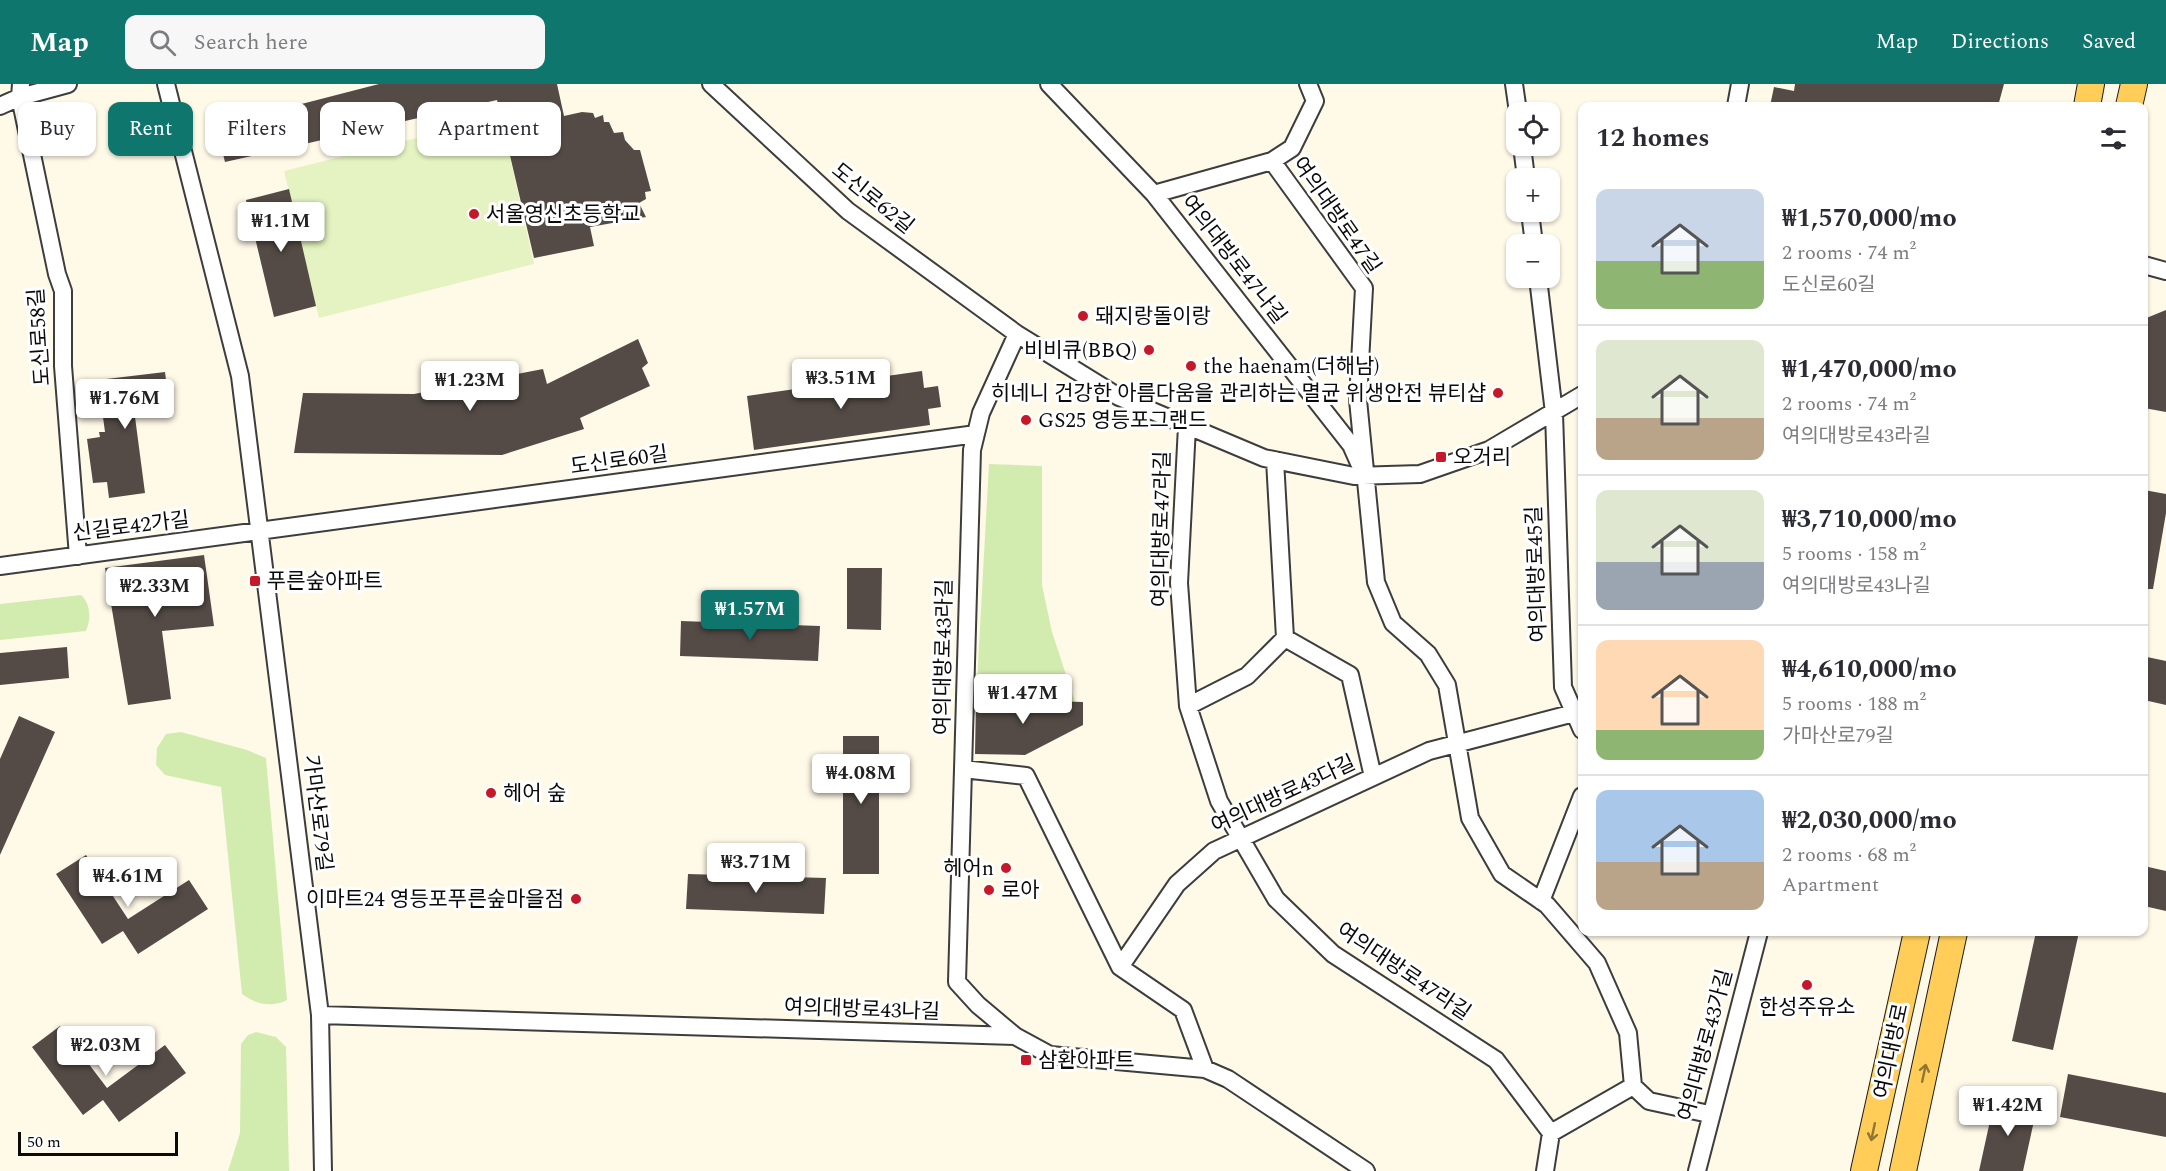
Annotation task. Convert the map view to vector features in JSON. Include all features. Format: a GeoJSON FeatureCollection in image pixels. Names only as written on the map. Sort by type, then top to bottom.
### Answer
{"type":"FeatureCollection","features":[{"type":"Feature","properties":{"kind":"main road"},"geometry":{"type":"LineString","coordinates":[[2088,102],[2091,84]]}},
{"type":"Feature","properties":{"kind":"main road"},"geometry":{"type":"LineString","coordinates":[[2130,102],[2134,84]]}},
{"type":"Feature","properties":{"kind":"main road","name":"여의대방로"},"geometry":{"type":"LineString","coordinates":[[1864,1171],[1916,936]]}},
{"type":"Feature","properties":{"kind":"main road","name":"여의대방로"},"geometry":{"type":"LineString","coordinates":[[1903,1171],[1953,936]]}},
{"type":"Feature","properties":{"kind":"street"},"geometry":{"type":"LineString","coordinates":[[0,106],[20,90],[68,84]]}},
{"type":"Feature","properties":{"kind":"street"},"geometry":{"type":"LineString","coordinates":[[166,84],[240,376],[264,532]]}},
{"type":"Feature","properties":{"kind":"street","name":"도신로62길"},"geometry":{"type":"LineString","coordinates":[[711,84],[848,211],[1017,334]]}},
{"type":"Feature","properties":{"kind":"street"},"geometry":{"type":"LineString","coordinates":[[1154,194],[1272,161],[1292,148],[1315,101],[1308,84]]}},
{"type":"Feature","properties":{"kind":"street"},"geometry":{"type":"LineString","coordinates":[[1514,84],[1517,102]]}},
{"type":"Feature","properties":{"kind":"street"},"geometry":{"type":"LineString","coordinates":[[1737,102],[1740,84]]}},
{"type":"Feature","properties":{"kind":"street","name":"여의대방로47나길"},"geometry":{"type":"LineString","coordinates":[[1052,85],[1154,194],[1351,445],[1365,475]]}},
{"type":"Feature","properties":{"kind":"street","name":"도신로58길"},"geometry":{"type":"LineString","coordinates":[[20,90],[57,274],[63,291],[63,366],[78,556]]}},
{"type":"Feature","properties":{"kind":"street","name":"여의대방로47길"},"geometry":{"type":"LineString","coordinates":[[1272,161],[1364,288],[1358,400],[1376,582],[1393,623],[1428,654],[1447,685],[1470,818],[1502,874],[1541,901],[1597,963],[1628,1033],[1633,1086]]}},
{"type":"Feature","properties":{"kind":"street"},"geometry":{"type":"LineString","coordinates":[[2148,266],[2166,271]]}},
{"type":"Feature","properties":{"kind":"street","name":"여의대방로45길"},"geometry":{"type":"LineString","coordinates":[[1539,288],[1554,413],[1563,687],[1578,720]]}},
{"type":"Feature","properties":{"kind":"street"},"geometry":{"type":"LineString","coordinates":[[1017,334],[1119,397],[1264,458],[1365,475],[1420,474],[1489,450],[1578,398]]}},
{"type":"Feature","properties":{"kind":"street","name":"여의대방로43라길"},"geometry":{"type":"LineString","coordinates":[[1015,1036],[978,1005],[957,982],[972,450],[981,413],[1017,334]]}},
{"type":"Feature","properties":{"kind":"street","name":"여의대방로47라길"},"geometry":{"type":"LineString","coordinates":[[1187,426],[1179,583],[1188,706],[1219,801],[1276,899],[1333,954],[1496,1060],[1551,1133]]}},
{"type":"Feature","properties":{"kind":"street","name":"도신로60길"},"geometry":{"type":"LineString","coordinates":[[264,532],[976,434]]}},
{"type":"Feature","properties":{"kind":"street"},"geometry":{"type":"LineString","coordinates":[[1188,706],[1247,676],[1285,638],[1275,460]]}},
{"type":"Feature","properties":{"kind":"street","name":"신길로42가길"},"geometry":{"type":"LineString","coordinates":[[0,566],[264,532]]}},
{"type":"Feature","properties":{"kind":"street","name":"가마산로79길"},"geometry":{"type":"LineString","coordinates":[[264,532],[320,1015],[323,1171]]}},
{"type":"Feature","properties":{"kind":"street","name":"여의대방로43다길"},"geometry":{"type":"LineString","coordinates":[[1285,638],[1350,675],[1374,777]]}},
{"type":"Feature","properties":{"kind":"street","name":"여의대방로43다길"},"geometry":{"type":"LineString","coordinates":[[1120,967],[1177,884],[1214,851],[1429,751],[1575,713]]}},
{"type":"Feature","properties":{"kind":"street"},"geometry":{"type":"LineString","coordinates":[[963,769],[1026,776],[1120,967],[1183,1010],[1205,1069]]}},
{"type":"Feature","properties":{"kind":"street"},"geometry":{"type":"LineString","coordinates":[[1541,901],[1578,806]]}},
{"type":"Feature","properties":{"kind":"street","name":"여의대방로43가길"},"geometry":{"type":"LineString","coordinates":[[1696,1171],[1709,1114],[1758,936]]}},
{"type":"Feature","properties":{"kind":"street","name":"여의대방로43나길"},"geometry":{"type":"LineString","coordinates":[[320,1015],[1015,1036],[1050,1055],[1205,1069],[1228,1078],[1366,1171]]}},
{"type":"Feature","properties":{"kind":"street"},"geometry":{"type":"LineString","coordinates":[[1545,1171],[1551,1133],[1633,1086],[1649,1101],[1709,1114]]}},
{"type":"Feature","properties":{"kind":"green space"},"geometry":{"type":"Polygon","coordinates":[[[417,138],[417,156],[510,156],[534,264],[319,318],[284,171],[344,156],[405,156],[405,141],[417,138]]]}},
{"type":"Feature","properties":{"kind":"green space"},"geometry":{"type":"Polygon","coordinates":[[[989,464],[1042,466],[1042,585],[1052,632],[1075,702],[976,700],[989,464]]]}},
{"type":"Feature","properties":{"kind":"green space"},"geometry":{"type":"Polygon","coordinates":[[[81,595],[87,603],[89,612],[86,631],[0,640],[0,604],[81,595]]]}},
{"type":"Feature","properties":{"kind":"green space"},"geometry":{"type":"Polygon","coordinates":[[[181,732],[247,750],[266,758],[287,1000],[275,1004],[264,1004],[242,994],[221,787],[165,775],[156,765],[157,748],[166,734],[181,732]]]}},
{"type":"Feature","properties":{"kind":"green space"},"geometry":{"type":"Polygon","coordinates":[[[256,1032],[276,1037],[286,1047],[289,1171],[228,1171],[240,1133],[241,1044],[248,1035],[256,1032]]]}},
{"type":"Feature","properties":{"kind":"building"},"geometry":{"type":"Polygon","coordinates":[[[379,84],[557,84],[561,102],[497,102],[497,100],[417,102],[417,118],[405,121],[405,102],[320,102],[320,140],[308,143],[308,102],[379,84]]]}},
{"type":"Feature","properties":{"kind":"building"},"geometry":{"type":"Polygon","coordinates":[[[1795,84],[2004,84],[1999,102],[1771,102],[1774,87],[1794,91],[1795,84]]]}},
{"type":"Feature","properties":{"kind":"building"},"geometry":{"type":"Polygon","coordinates":[[[561,102],[564,116],[582,112],[593,113],[595,118],[603,115],[604,122],[609,122],[614,133],[623,132],[625,140],[634,150],[640,150],[651,191],[645,192],[646,199],[639,203],[646,217],[590,227],[594,246],[534,258],[510,156],[561,156],[561,102]]]}},
{"type":"Feature","properties":{"kind":"building"},"geometry":{"type":"Polygon","coordinates":[[[224,156],[251,156],[225,162],[224,156]]]}},
{"type":"Feature","properties":{"kind":"building"},"geometry":{"type":"Polygon","coordinates":[[[289,189],[316,306],[274,317],[246,200],[289,189]]]}},
{"type":"Feature","properties":{"kind":"building"},"geometry":{"type":"Polygon","coordinates":[[[2166,310],[2166,412],[2148,409],[2148,317],[2166,310]]]}},
{"type":"Feature","properties":{"kind":"building"},"geometry":{"type":"Polygon","coordinates":[[[638,339],[648,363],[642,368],[650,386],[580,418],[584,429],[502,455],[294,453],[303,393],[414,394],[543,369],[547,384],[638,339]]]}},
{"type":"Feature","properties":{"kind":"building"},"geometry":{"type":"Polygon","coordinates":[[[922,371],[924,388],[938,386],[941,407],[928,409],[930,425],[754,450],[747,396],[922,371]]]}},
{"type":"Feature","properties":{"kind":"building"},"geometry":{"type":"Polygon","coordinates":[[[165,372],[170,413],[135,417],[145,493],[109,498],[107,482],[93,483],[87,439],[100,437],[99,432],[105,432],[98,380],[165,372]]]}},
{"type":"Feature","properties":{"kind":"building"},"geometry":{"type":"Polygon","coordinates":[[[2148,491],[2166,494],[2166,513],[2153,589],[2148,589],[2148,491]]]}},
{"type":"Feature","properties":{"kind":"building"},"geometry":{"type":"Polygon","coordinates":[[[204,555],[214,626],[162,631],[171,699],[128,705],[105,568],[204,555]]]}},
{"type":"Feature","properties":{"kind":"building"},"geometry":{"type":"Polygon","coordinates":[[[847,568],[882,568],[881,630],[847,629],[847,568]]]}},
{"type":"Feature","properties":{"kind":"building"},"geometry":{"type":"Polygon","coordinates":[[[681,621],[820,626],[818,661],[680,656],[681,621]]]}},
{"type":"Feature","properties":{"kind":"building"},"geometry":{"type":"Polygon","coordinates":[[[67,647],[69,678],[0,685],[0,653],[67,647]]]}},
{"type":"Feature","properties":{"kind":"building"},"geometry":{"type":"Polygon","coordinates":[[[2148,657],[2166,661],[2166,705],[2148,701],[2148,657]]]}},
{"type":"Feature","properties":{"kind":"building"},"geometry":{"type":"Polygon","coordinates":[[[976,699],[1083,702],[1083,725],[1025,755],[975,754],[976,699]]]}},
{"type":"Feature","properties":{"kind":"building"},"geometry":{"type":"Polygon","coordinates":[[[19,716],[55,732],[0,855],[0,759],[19,716]]]}},
{"type":"Feature","properties":{"kind":"building"},"geometry":{"type":"Polygon","coordinates":[[[843,736],[879,736],[879,874],[843,874],[843,736]]]}},
{"type":"Feature","properties":{"kind":"building"},"geometry":{"type":"Polygon","coordinates":[[[86,855],[128,919],[189,880],[208,909],[138,954],[123,931],[102,944],[56,874],[86,855]]]}},
{"type":"Feature","properties":{"kind":"building"},"geometry":{"type":"Polygon","coordinates":[[[2148,867],[2166,871],[2166,911],[2148,907],[2148,867]]]}},
{"type":"Feature","properties":{"kind":"building"},"geometry":{"type":"Polygon","coordinates":[[[688,874],[826,878],[824,914],[686,909],[688,874]]]}},
{"type":"Feature","properties":{"kind":"building"},"geometry":{"type":"Polygon","coordinates":[[[2035,936],[2078,936],[2053,1050],[2012,1041],[2035,936]]]}},
{"type":"Feature","properties":{"kind":"building"},"geometry":{"type":"Polygon","coordinates":[[[60,1026],[107,1088],[165,1045],[186,1073],[119,1122],[103,1100],[83,1115],[32,1047],[60,1026]]]}},
{"type":"Feature","properties":{"kind":"building"},"geometry":{"type":"Polygon","coordinates":[[[2068,1074],[2166,1093],[2166,1137],[2060,1117],[2068,1074]]]}},
{"type":"Feature","properties":{"kind":"building"},"geometry":{"type":"Polygon","coordinates":[[[1995,1098],[2037,1107],[2023,1171],[1979,1171],[1995,1098]]]}},
{"type":"Feature","properties":{"kind":"place","name":"서울영신초등학교"},"geometry":{"type":"Point","coordinates":[474,214]}},
{"type":"Feature","properties":{"kind":"place","name":"돼지랑돌이랑"},"geometry":{"type":"Point","coordinates":[1083,316]}},
{"type":"Feature","properties":{"kind":"place","name":"비비큐(BBQ)"},"geometry":{"type":"Point","coordinates":[1149,350]}},
{"type":"Feature","properties":{"kind":"place","name":"the haenam(더해남)"},"geometry":{"type":"Point","coordinates":[1191,366]}},
{"type":"Feature","properties":{"kind":"place","name":"히네니 건강한 아름다움을 관리하는 멸균 위생안전 뷰티샵"},"geometry":{"type":"Point","coordinates":[1498,393]}},
{"type":"Feature","properties":{"kind":"place","name":"GS25 영등포그랜드"},"geometry":{"type":"Point","coordinates":[1026,420]}},
{"type":"Feature","properties":{"kind":"place","name":"오거리"},"geometry":{"type":"Point","coordinates":[1441,457]}},
{"type":"Feature","properties":{"kind":"place","name":"푸른숲아파트"},"geometry":{"type":"Point","coordinates":[255,581]}},
{"type":"Feature","properties":{"kind":"place","name":"헤어 숲"},"geometry":{"type":"Point","coordinates":[491,793]}},
{"type":"Feature","properties":{"kind":"place","name":"헤어n"},"geometry":{"type":"Point","coordinates":[1006,868]}},
{"type":"Feature","properties":{"kind":"place","name":"로아"},"geometry":{"type":"Point","coordinates":[989,890]}},
{"type":"Feature","properties":{"kind":"place","name":"이마트24 영등포푸른숲마을점"},"geometry":{"type":"Point","coordinates":[576,899]}},
{"type":"Feature","properties":{"kind":"place","name":"한성주유소"},"geometry":{"type":"Point","coordinates":[1807,985]}},
{"type":"Feature","properties":{"kind":"place","name":"삼환아파트"},"geometry":{"type":"Point","coordinates":[1026,1060]}}]}
